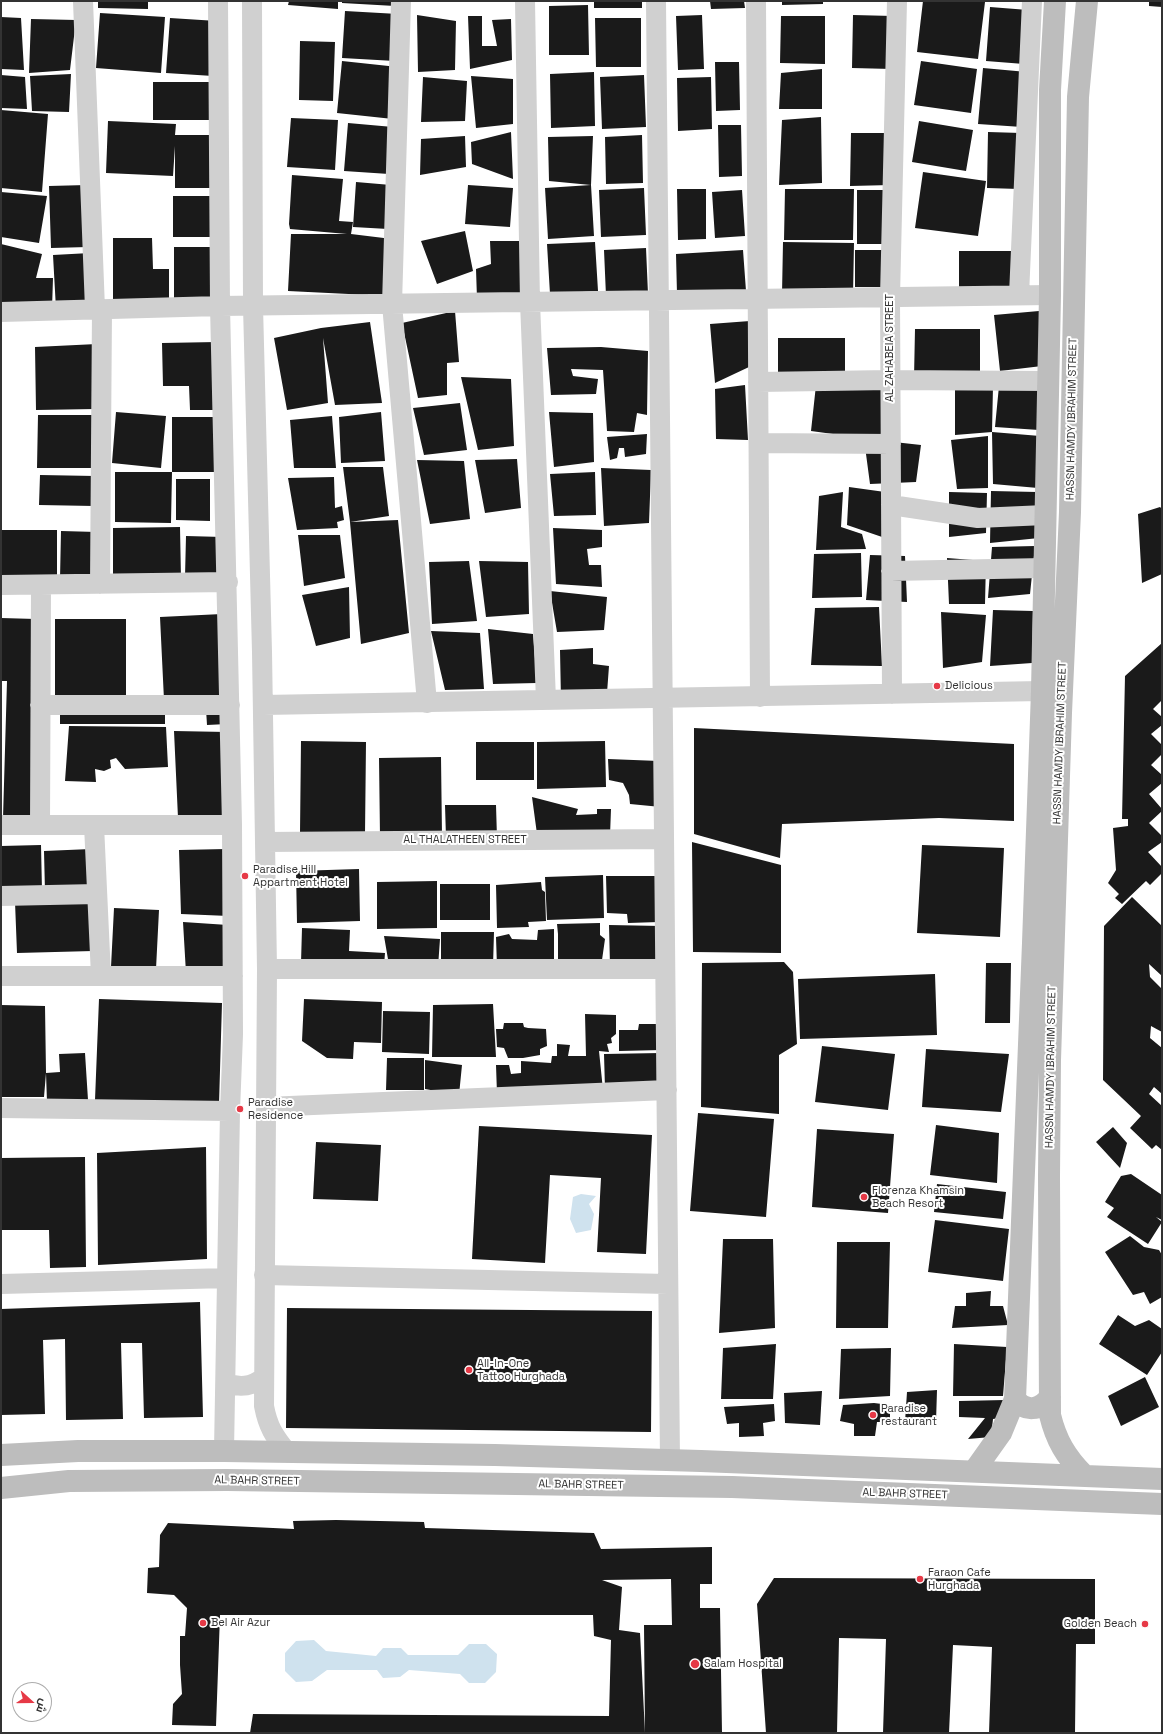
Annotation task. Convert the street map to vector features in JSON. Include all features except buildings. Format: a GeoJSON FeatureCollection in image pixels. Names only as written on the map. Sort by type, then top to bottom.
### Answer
{"type":"FeatureCollection","features":[{"type":"Feature","properties":{"kind":"main road","name":"HASSN HAMDY IBRAHIM STREET"},"geometry":{"type":"LineString","coordinates":[[974,1471],[1001,1433],[1015,1399],[1042,691],[1050,295],[1050,90],[1055,1]]}},
{"type":"Feature","properties":{"kind":"main road","name":"HASSN HAMDY IBRAHIM STREET"},"geometry":{"type":"LineString","coordinates":[[1084,1475],[1071,1463],[1061,1449],[1050,1415],[1049,1176],[1050,1060],[1060,720],[1070,512],[1078,97],[1087,1]]}},
{"type":"Feature","properties":{"kind":"main road"},"geometry":{"type":"LineString","coordinates":[[1015,1399],[1019,1405],[1033,1409],[1046,1403],[1050,1397]]}},
{"type":"Feature","properties":{"kind":"main road"},"geometry":{"type":"LineString","coordinates":[[1,1455],[78,1451],[287,1452],[670,1460],[1162,1479]]}},
{"type":"Feature","properties":{"kind":"main road","name":"AL BAHR STREET"},"geometry":{"type":"LineString","coordinates":[[1,1488],[69,1481],[220,1480],[732,1487],[1162,1504]]}},
{"type":"Feature","properties":{"kind":"street"},"geometry":{"type":"LineString","coordinates":[[83,1],[98,309],[100,584]]}},
{"type":"Feature","properties":{"kind":"street"},"geometry":{"type":"LineString","coordinates":[[218,1],[220,306],[228,582],[233,976],[224,1451]]}},
{"type":"Feature","properties":{"kind":"street"},"geometry":{"type":"LineString","coordinates":[[252,1],[253,306],[262,652],[267,969],[263,1378],[264,1406],[268,1424],[276,1438],[287,1452]]}},
{"type":"Feature","properties":{"kind":"street"},"geometry":{"type":"LineString","coordinates":[[401,1],[392,304],[427,702]]}},
{"type":"Feature","properties":{"kind":"street"},"geometry":{"type":"LineString","coordinates":[[525,1],[530,302],[546,700]]}},
{"type":"Feature","properties":{"kind":"street"},"geometry":{"type":"LineString","coordinates":[[656,1],[670,1460]]}},
{"type":"Feature","properties":{"kind":"street"},"geometry":{"type":"LineString","coordinates":[[756,1],[760,697]]}},
{"type":"Feature","properties":{"kind":"street","name":"AL ZAHABEIA STREET"},"geometry":{"type":"LineString","coordinates":[[892,694],[890,296],[897,1]]}},
{"type":"Feature","properties":{"kind":"street"},"geometry":{"type":"LineString","coordinates":[[1019,295],[1032,1]]}},
{"type":"Feature","properties":{"kind":"street"},"geometry":{"type":"LineString","coordinates":[[1,312],[220,306],[1050,295]]}},
{"type":"Feature","properties":{"kind":"street"},"geometry":{"type":"LineString","coordinates":[[758,382],[890,380],[1048,381]]}},
{"type":"Feature","properties":{"kind":"street"},"geometry":{"type":"LineString","coordinates":[[759,443],[891,444]]}},
{"type":"Feature","properties":{"kind":"street"},"geometry":{"type":"LineString","coordinates":[[891,505],[978,518],[1045,515]]}},
{"type":"Feature","properties":{"kind":"street"},"geometry":{"type":"LineString","coordinates":[[891,572],[1044,568]]}},
{"type":"Feature","properties":{"kind":"street"},"geometry":{"type":"LineString","coordinates":[[1,585],[228,582]]}},
{"type":"Feature","properties":{"kind":"street"},"geometry":{"type":"LineString","coordinates":[[40,825],[41,584]]}},
{"type":"Feature","properties":{"kind":"street"},"geometry":{"type":"LineString","coordinates":[[229,651],[262,652]]}},
{"type":"Feature","properties":{"kind":"street"},"geometry":{"type":"LineString","coordinates":[[263,705],[1042,691]]}},
{"type":"Feature","properties":{"kind":"street"},"geometry":{"type":"LineString","coordinates":[[40,705],[230,705]]}},
{"type":"Feature","properties":{"kind":"street"},"geometry":{"type":"LineString","coordinates":[[1,825],[232,825]]}},
{"type":"Feature","properties":{"kind":"street"},"geometry":{"type":"LineString","coordinates":[[94,825],[101,976]]}},
{"type":"Feature","properties":{"kind":"street","name":"AL THALATHEEN STREET"},"geometry":{"type":"LineString","coordinates":[[265,842],[664,839]]}},
{"type":"Feature","properties":{"kind":"street"},"geometry":{"type":"LineString","coordinates":[[1,896],[97,894]]}},
{"type":"Feature","properties":{"kind":"street"},"geometry":{"type":"LineString","coordinates":[[267,969],[665,969]]}},
{"type":"Feature","properties":{"kind":"street"},"geometry":{"type":"LineString","coordinates":[[1,976],[233,976]]}},
{"type":"Feature","properties":{"kind":"street"},"geometry":{"type":"LineString","coordinates":[[233,1034],[266,1035]]}},
{"type":"Feature","properties":{"kind":"street"},"geometry":{"type":"LineString","coordinates":[[266,1107],[666,1090]]}},
{"type":"Feature","properties":{"kind":"street"},"geometry":{"type":"LineString","coordinates":[[1,1108],[230,1111]]}},
{"type":"Feature","properties":{"kind":"street"},"geometry":{"type":"LineString","coordinates":[[264,1275],[668,1284]]}},
{"type":"Feature","properties":{"kind":"street"},"geometry":{"type":"LineString","coordinates":[[1,1284],[227,1278]]}},
{"type":"Feature","properties":{"kind":"street"},"geometry":{"type":"LineString","coordinates":[[226,1383],[235,1386],[245,1386],[255,1384],[263,1378]]}},
{"type":"Feature","properties":{"kind":"water"},"geometry":{"type":"Polygon","coordinates":[[[581,1194],[596,1196],[589,1204],[594,1214],[591,1230],[576,1233],[570,1219],[573,1197],[581,1194]]]}},
{"type":"Feature","properties":{"kind":"water"},"geometry":{"type":"Polygon","coordinates":[[[314,1640],[326,1651],[376,1656],[383,1648],[401,1648],[408,1655],[458,1655],[469,1644],[486,1644],[497,1654],[496,1672],[485,1683],[469,1683],[460,1674],[409,1670],[400,1677],[383,1678],[377,1670],[327,1670],[312,1681],[296,1682],[285,1671],[285,1653],[296,1641],[314,1640]]]}},
{"type":"Feature","properties":{"kind":"place","name":"Delicious"},"geometry":{"type":"Point","coordinates":[937,686]}},
{"type":"Feature","properties":{"kind":"place","name":"Paradise Hill Appartment Hotel"},"geometry":{"type":"Point","coordinates":[245,876]}},
{"type":"Feature","properties":{"kind":"place","name":"Paradise Residence"},"geometry":{"type":"Point","coordinates":[240,1109]}},
{"type":"Feature","properties":{"kind":"place","name":"Florenza Khamsin Beach Resort"},"geometry":{"type":"Point","coordinates":[864,1197]}},
{"type":"Feature","properties":{"kind":"place","name":"All-In-One Tattoo Hurghada"},"geometry":{"type":"Point","coordinates":[469,1370]}},
{"type":"Feature","properties":{"kind":"place","name":"Paradise restaurant"},"geometry":{"type":"Point","coordinates":[873,1415]}},
{"type":"Feature","properties":{"kind":"place","name":"Faraon Cafe Hurghada"},"geometry":{"type":"Point","coordinates":[920,1579]}},
{"type":"Feature","properties":{"kind":"place","name":"Bel Air Azur"},"geometry":{"type":"Point","coordinates":[203,1623]}},
{"type":"Feature","properties":{"kind":"place","name":"Golden Beach"},"geometry":{"type":"Point","coordinates":[1145,1624]}},
{"type":"Feature","properties":{"kind":"place","name":"Salam Hospital"},"geometry":{"type":"Point","coordinates":[695,1664]}}]}
